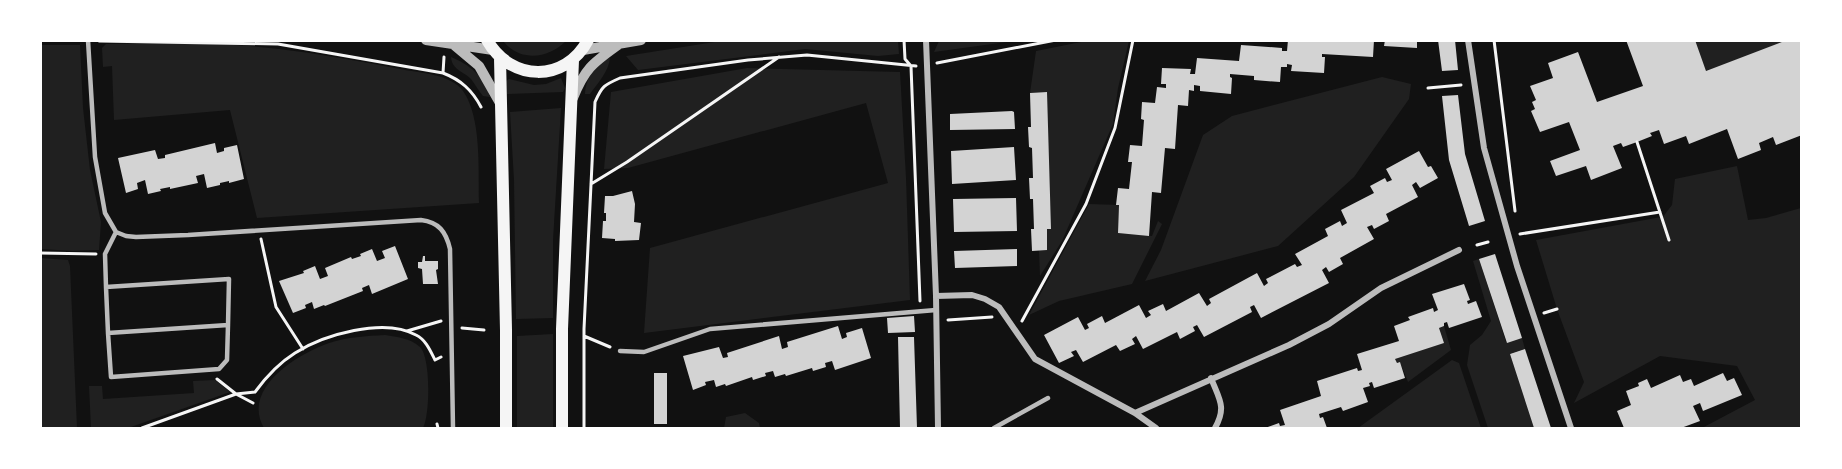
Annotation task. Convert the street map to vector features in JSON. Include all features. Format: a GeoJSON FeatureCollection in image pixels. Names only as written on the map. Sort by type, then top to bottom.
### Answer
{"type":"FeatureCollection","features":[{"type":"Feature","properties":{"kind":"main road"},"geometry":{"type":"LineString","coordinates":[[493,49],[513,66],[528,72],[544,72],[559,68],[573,60],[586,45]]}},
{"type":"Feature","properties":{"kind":"main road"},"geometry":{"type":"LineString","coordinates":[[493,49],[501,107],[506,429]]}},
{"type":"Feature","properties":{"kind":"main road"},"geometry":{"type":"LineString","coordinates":[[562,429],[562,329],[573,60]]}},
{"type":"Feature","properties":{"kind":"street"},"geometry":{"type":"LineString","coordinates":[[426,40],[493,49]]}},
{"type":"Feature","properties":{"kind":"street"},"geometry":{"type":"LineString","coordinates":[[586,45],[618,45],[641,40]]}},
{"type":"Feature","properties":{"kind":"street"},"geometry":{"type":"LineString","coordinates":[[926,40],[936,296],[938,429]]}},
{"type":"Feature","properties":{"kind":"street"},"geometry":{"type":"LineString","coordinates":[[1468,40],[1484,148],[1516,266],[1571,429]]}},
{"type":"Feature","properties":{"kind":"street"},"geometry":{"type":"LineString","coordinates":[[454,45],[479,66],[492,86],[501,107]]}},
{"type":"Feature","properties":{"kind":"street"},"geometry":{"type":"LineString","coordinates":[[571,104],[582,77],[592,64],[618,45]]}},
{"type":"Feature","properties":{"kind":"street"},"geometry":{"type":"LineString","coordinates":[[1135,413],[1289,345],[1329,324],[1381,288],[1459,250]]}},
{"type":"Feature","properties":{"kind":"street"},"geometry":{"type":"LineString","coordinates":[[936,296],[972,295],[999,307],[1035,359],[1135,413],[1156,429]]}},
{"type":"Feature","properties":{"kind":"street"},"geometry":{"type":"LineString","coordinates":[[1211,378],[1221,405],[1222,416],[1215,429]]}},
{"type":"Feature","properties":{"kind":"lane"},"geometry":{"type":"LineString","coordinates":[[88,40],[95,157],[105,213],[116,232],[126,236],[146,237],[421,220],[430,221],[440,227],[447,237],[450,249],[453,429]]}},
{"type":"Feature","properties":{"kind":"lane"},"geometry":{"type":"LineString","coordinates":[[106,287],[229,279],[227,360],[219,369],[111,377],[108,333],[106,287],[105,254],[116,232]]}},
{"type":"Feature","properties":{"kind":"lane"},"geometry":{"type":"LineString","coordinates":[[620,351],[644,352],[710,329],[936,310]]}},
{"type":"Feature","properties":{"kind":"lane"},"geometry":{"type":"LineString","coordinates":[[108,333],[228,325]]}},
{"type":"Feature","properties":{"kind":"lane"},"geometry":{"type":"LineString","coordinates":[[994,429],[1048,398]]}},
{"type":"Feature","properties":{"kind":"path"},"geometry":{"type":"LineString","coordinates":[[98,40],[290,46],[443,73],[466,86],[481,107]]}},
{"type":"Feature","properties":{"kind":"path"},"geometry":{"type":"LineString","coordinates":[[904,40],[905,59],[911,66],[921,310]]}},
{"type":"Feature","properties":{"kind":"path"},"geometry":{"type":"LineString","coordinates":[[584,429],[584,336],[591,184],[596,102],[605,84],[620,78],[807,55],[911,66],[927,65],[1056,40]]}},
{"type":"Feature","properties":{"kind":"path"},"geometry":{"type":"LineString","coordinates":[[1016,333],[1086,204],[1115,128],[1133,40]]}},
{"type":"Feature","properties":{"kind":"path"},"geometry":{"type":"LineString","coordinates":[[1494,40],[1515,212]]}},
{"type":"Feature","properties":{"kind":"path"},"geometry":{"type":"LineString","coordinates":[[591,184],[636,156],[779,57]]}},
{"type":"Feature","properties":{"kind":"path"},"geometry":{"type":"LineString","coordinates":[[1428,88],[1461,85]]}},
{"type":"Feature","properties":{"kind":"path"},"geometry":{"type":"LineString","coordinates":[[1637,142],[1669,240]]}},
{"type":"Feature","properties":{"kind":"path"},"geometry":{"type":"LineString","coordinates":[[1518,234],[1660,212]]}},
{"type":"Feature","properties":{"kind":"path"},"geometry":{"type":"LineString","coordinates":[[260,237],[276,307],[303,349]]}},
{"type":"Feature","properties":{"kind":"path"},"geometry":{"type":"LineString","coordinates":[[1477,245],[1488,242]]}},
{"type":"Feature","properties":{"kind":"path"},"geometry":{"type":"LineString","coordinates":[[40,253],[105,254]]}},
{"type":"Feature","properties":{"kind":"path"},"geometry":{"type":"LineString","coordinates":[[440,311],[441,327],[484,330]]}},
{"type":"Feature","properties":{"kind":"path"},"geometry":{"type":"LineString","coordinates":[[936,321],[994,317]]}},
{"type":"Feature","properties":{"kind":"path"},"geometry":{"type":"LineString","coordinates":[[405,331],[441,321]]}},
{"type":"Feature","properties":{"kind":"path"},"geometry":{"type":"LineString","coordinates":[[142,429],[236,394],[255,392],[269,374],[294,353],[342,333],[379,328],[405,331],[416,334],[427,343],[435,360],[441,356]]}},
{"type":"Feature","properties":{"kind":"path"},"geometry":{"type":"LineString","coordinates":[[584,336],[620,351]]}},
{"type":"Feature","properties":{"kind":"path"},"geometry":{"type":"LineString","coordinates":[[214,369],[215,378],[236,394],[253,403]]}},
{"type":"Feature","properties":{"kind":"shaded area"},"geometry":{"type":"Polygon","coordinates":[[[1014,40],[934,52],[939,41],[1014,40]]]}},
{"type":"Feature","properties":{"kind":"shaded area"},"geometry":{"type":"Polygon","coordinates":[[[1695,40],[1787,41],[1706,71],[1695,40]]]}},
{"type":"Feature","properties":{"kind":"shaded area"},"geometry":{"type":"Polygon","coordinates":[[[503,41],[566,41],[551,52],[534,56],[517,52],[503,41]]]}},
{"type":"Feature","properties":{"kind":"shaded area"},"geometry":{"type":"Polygon","coordinates":[[[721,41],[898,41],[899,54],[878,56],[805,49],[638,70],[626,56],[721,41]]]}},
{"type":"Feature","properties":{"kind":"shaded area"},"geometry":{"type":"Polygon","coordinates":[[[1086,41],[1129,41],[1118,88],[1113,124],[1062,241],[1040,276],[1039,250],[1047,249],[1047,229],[1051,229],[1046,92],[1030,93],[1036,51],[1086,41]]]}},
{"type":"Feature","properties":{"kind":"shaded area"},"geometry":{"type":"Polygon","coordinates":[[[106,44],[214,44],[279,49],[426,73],[451,81],[463,91],[473,115],[478,145],[479,203],[257,218],[230,110],[114,120],[112,66],[103,67],[102,48],[106,44]]]}},
{"type":"Feature","properties":{"kind":"shaded area"},"geometry":{"type":"Polygon","coordinates":[[[41,45],[80,45],[83,108],[90,170],[101,222],[99,250],[41,249],[41,45]]]}},
{"type":"Feature","properties":{"kind":"shaded area"},"geometry":{"type":"Polygon","coordinates":[[[451,57],[480,77],[490,97],[483,96],[471,79],[456,68],[451,57]]]}},
{"type":"Feature","properties":{"kind":"shaded area"},"geometry":{"type":"Polygon","coordinates":[[[610,58],[599,82],[590,94],[585,94],[592,72],[600,63],[610,58]]]}},
{"type":"Feature","properties":{"kind":"shaded area"},"geometry":{"type":"Polygon","coordinates":[[[747,68],[900,72],[910,300],[644,333],[650,248],[888,183],[866,103],[628,168],[604,169],[611,92],[747,68]]]}},
{"type":"Feature","properties":{"kind":"shaded area"},"geometry":{"type":"Polygon","coordinates":[[[1382,77],[1411,84],[1409,99],[1354,177],[1278,246],[1145,281],[1161,250],[1203,135],[1232,116],[1382,77]]]}},
{"type":"Feature","properties":{"kind":"shaded area"},"geometry":{"type":"Polygon","coordinates":[[[561,78],[565,88],[563,92],[507,94],[506,81],[509,79],[534,85],[546,84],[561,78]]]}},
{"type":"Feature","properties":{"kind":"shaded area"},"geometry":{"type":"Polygon","coordinates":[[[561,108],[553,240],[553,318],[516,319],[514,180],[510,112],[561,108]]]}},
{"type":"Feature","properties":{"kind":"shaded area"},"geometry":{"type":"Polygon","coordinates":[[[1737,166],[1748,220],[1766,218],[1801,208],[1801,428],[1702,428],[1755,400],[1737,366],[1660,356],[1574,403],[1584,382],[1557,309],[1536,240],[1662,218],[1672,205],[1675,179],[1737,166]]]}},
{"type":"Feature","properties":{"kind":"shaded area"},"geometry":{"type":"Polygon","coordinates":[[[1089,204],[1119,205],[1118,233],[1152,236],[1158,221],[1162,224],[1132,284],[1059,301],[1029,315],[1089,204]]]}},
{"type":"Feature","properties":{"kind":"shaded area"},"geometry":{"type":"Polygon","coordinates":[[[40,258],[68,260],[70,266],[77,428],[41,428],[40,258]]]}},
{"type":"Feature","properties":{"kind":"shaded area"},"geometry":{"type":"Polygon","coordinates":[[[1479,259],[1506,342],[1522,338],[1525,349],[1510,354],[1534,428],[1488,428],[1467,365],[1470,345],[1482,335],[1491,321],[1473,261],[1479,259]]]}},
{"type":"Feature","properties":{"kind":"shaded area"},"geometry":{"type":"Polygon","coordinates":[[[1444,326],[1451,350],[1408,382],[1400,362],[1397,363],[1395,359],[1443,343],[1439,328],[1444,326]]]}},
{"type":"Feature","properties":{"kind":"shaded area"},"geometry":{"type":"Polygon","coordinates":[[[553,334],[553,428],[517,428],[517,336],[553,334]]]}},
{"type":"Feature","properties":{"kind":"shaded area"},"geometry":{"type":"Polygon","coordinates":[[[385,335],[412,342],[424,353],[428,387],[427,411],[423,428],[264,428],[259,414],[260,400],[266,387],[288,364],[329,343],[364,336],[385,335]]]}},
{"type":"Feature","properties":{"kind":"shaded area"},"geometry":{"type":"Polygon","coordinates":[[[1452,360],[1459,363],[1481,428],[1358,428],[1452,360]]]}},
{"type":"Feature","properties":{"kind":"shaded area"},"geometry":{"type":"Polygon","coordinates":[[[215,380],[230,392],[128,428],[91,428],[89,386],[102,386],[103,399],[194,393],[193,381],[215,380]]]}},
{"type":"Feature","properties":{"kind":"shaded area"},"geometry":{"type":"Polygon","coordinates":[[[745,413],[759,423],[760,428],[724,428],[726,417],[745,413]]]}},
{"type":"Feature","properties":{"kind":"building"},"geometry":{"type":"Polygon","coordinates":[[[1288,40],[1374,40],[1373,57],[1322,54],[1322,57],[1325,57],[1324,73],[1291,71],[1292,65],[1287,64],[1287,67],[1281,67],[1280,82],[1254,80],[1254,76],[1230,74],[1231,94],[1200,91],[1200,86],[1194,85],[1194,91],[1189,90],[1188,106],[1178,105],[1175,149],[1165,148],[1161,193],[1152,192],[1149,236],[1118,233],[1119,205],[1116,205],[1118,188],[1129,189],[1132,162],[1128,162],[1130,145],[1142,146],[1144,120],[1141,119],[1142,102],[1155,103],[1157,87],[1166,88],[1166,84],[1161,84],[1162,68],[1191,69],[1190,74],[1195,74],[1197,58],[1239,61],[1241,45],[1282,48],[1282,51],[1287,51],[1288,40]]]}},
{"type":"Feature","properties":{"kind":"building"},"geometry":{"type":"Polygon","coordinates":[[[1385,40],[1417,40],[1417,48],[1384,46],[1385,40]]]}},
{"type":"Feature","properties":{"kind":"building"},"geometry":{"type":"Polygon","coordinates":[[[1438,40],[1455,40],[1458,70],[1442,71],[1438,40]]]}},
{"type":"Feature","properties":{"kind":"building"},"geometry":{"type":"Polygon","coordinates":[[[1626,40],[1695,40],[1706,71],[1787,40],[1802,40],[1802,135],[1776,145],[1773,137],[1759,143],[1761,150],[1738,159],[1727,129],[1689,144],[1686,136],[1664,144],[1659,130],[1650,133],[1652,136],[1623,147],[1621,143],[1613,146],[1622,168],[1591,180],[1586,166],[1556,176],[1550,161],[1580,150],[1569,122],[1540,132],[1531,111],[1535,109],[1532,102],[1536,100],[1530,86],[1553,78],[1548,63],[1578,52],[1597,102],[1643,86],[1626,40]]]}},
{"type":"Feature","properties":{"kind":"building"},"geometry":{"type":"Polygon","coordinates":[[[1047,92],[1051,229],[1047,229],[1047,250],[1032,251],[1033,199],[1030,199],[1029,178],[1033,178],[1032,148],[1029,147],[1028,127],[1031,127],[1030,93],[1047,92]]]}},
{"type":"Feature","properties":{"kind":"building"},"geometry":{"type":"Polygon","coordinates":[[[1458,95],[1465,154],[1485,221],[1469,226],[1449,160],[1442,96],[1458,95]]]}},
{"type":"Feature","properties":{"kind":"building"},"geometry":{"type":"Polygon","coordinates":[[[1014,112],[1015,129],[950,130],[950,114],[1014,112]]]}},
{"type":"Feature","properties":{"kind":"building"},"geometry":{"type":"Polygon","coordinates":[[[215,143],[217,153],[224,151],[224,148],[237,145],[244,179],[207,188],[204,174],[196,176],[198,183],[160,189],[161,191],[148,194],[145,180],[137,183],[138,189],[126,193],[118,158],[155,150],[158,159],[165,158],[165,155],[215,143]]]}},
{"type":"Feature","properties":{"kind":"building"},"geometry":{"type":"Polygon","coordinates":[[[1014,147],[1016,180],[952,184],[951,151],[1014,147]]]}},
{"type":"Feature","properties":{"kind":"building"},"geometry":{"type":"Polygon","coordinates":[[[1419,151],[1428,167],[1431,166],[1438,178],[1420,188],[1416,182],[1412,185],[1418,197],[1386,214],[1389,221],[1374,229],[1372,225],[1367,227],[1374,239],[1340,258],[1343,264],[1329,272],[1326,267],[1322,270],[1329,283],[1261,318],[1254,305],[1250,307],[1252,312],[1204,337],[1197,325],[1193,327],[1195,331],[1180,339],[1177,332],[1143,349],[1136,336],[1132,339],[1135,344],[1120,351],[1116,345],[1083,362],[1076,350],[1071,352],[1074,356],[1059,363],[1044,335],[1078,317],[1085,330],[1089,328],[1087,324],[1102,316],[1105,323],[1139,305],[1146,318],[1151,315],[1148,311],[1163,304],[1166,311],[1199,293],[1207,306],[1211,303],[1209,299],[1257,273],[1264,286],[1268,283],[1266,279],[1295,264],[1297,267],[1302,265],[1295,254],[1328,236],[1325,229],[1340,221],[1342,226],[1347,223],[1341,210],[1374,193],[1370,186],[1385,178],[1387,182],[1392,180],[1386,169],[1419,151]]]}},
{"type":"Feature","properties":{"kind":"building"},"geometry":{"type":"Polygon","coordinates":[[[632,191],[635,204],[634,222],[641,223],[639,240],[615,241],[615,239],[602,238],[603,221],[606,221],[605,196],[632,191]]]}},
{"type":"Feature","properties":{"kind":"building"},"geometry":{"type":"Polygon","coordinates":[[[1016,198],[1017,231],[954,232],[953,199],[1016,198]]]}},
{"type":"Feature","properties":{"kind":"building"},"geometry":{"type":"Polygon","coordinates":[[[395,246],[408,279],[372,294],[369,285],[362,288],[363,291],[325,306],[314,309],[312,302],[305,305],[306,308],[293,313],[279,281],[304,273],[303,271],[315,266],[320,279],[328,276],[325,268],[351,257],[352,259],[361,256],[360,254],[372,249],[377,261],[385,258],[382,251],[395,246]]]}},
{"type":"Feature","properties":{"kind":"building"},"geometry":{"type":"Polygon","coordinates":[[[1017,249],[1017,266],[955,268],[954,251],[1017,249]]]}},
{"type":"Feature","properties":{"kind":"building"},"geometry":{"type":"Polygon","coordinates":[[[1495,254],[1522,338],[1507,343],[1479,259],[1495,254]]]}},
{"type":"Feature","properties":{"kind":"building"},"geometry":{"type":"Polygon","coordinates":[[[425,256],[425,261],[438,261],[436,270],[438,284],[423,284],[422,269],[418,268],[418,262],[422,262],[425,256]]]}},
{"type":"Feature","properties":{"kind":"building"},"geometry":{"type":"Polygon","coordinates":[[[1464,284],[1470,300],[1467,301],[1468,304],[1476,301],[1482,317],[1449,328],[1447,322],[1444,323],[1444,326],[1439,328],[1444,343],[1395,359],[1397,363],[1400,362],[1405,378],[1374,388],[1372,382],[1369,383],[1370,386],[1363,388],[1368,402],[1343,411],[1341,407],[1319,414],[1320,418],[1323,417],[1327,428],[1265,428],[1279,423],[1280,426],[1285,425],[1280,410],[1321,396],[1317,381],[1357,368],[1358,371],[1362,370],[1357,354],[1399,341],[1394,326],[1410,320],[1408,317],[1433,308],[1434,312],[1438,310],[1432,294],[1464,284]]]}},
{"type":"Feature","properties":{"kind":"building"},"geometry":{"type":"Polygon","coordinates":[[[914,316],[915,332],[888,333],[887,318],[914,316]]]}},
{"type":"Feature","properties":{"kind":"building"},"geometry":{"type":"Polygon","coordinates":[[[838,326],[842,339],[847,337],[846,333],[862,328],[871,358],[835,370],[832,361],[825,363],[826,367],[813,371],[812,368],[786,376],[785,374],[775,377],[773,371],[765,373],[766,376],[753,380],[752,377],[726,386],[725,384],[716,387],[714,380],[705,382],[706,385],[693,390],[683,356],[719,347],[723,358],[728,357],[727,353],[779,336],[782,349],[788,347],[787,342],[838,326]]]}},
{"type":"Feature","properties":{"kind":"building"},"geometry":{"type":"Polygon","coordinates":[[[898,337],[914,337],[917,428],[900,428],[898,337]]]}},
{"type":"Feature","properties":{"kind":"building"},"geometry":{"type":"Polygon","coordinates":[[[1525,349],[1551,428],[1534,428],[1510,354],[1525,349]]]}},
{"type":"Feature","properties":{"kind":"building"},"geometry":{"type":"Polygon","coordinates":[[[654,373],[667,373],[667,424],[654,424],[654,373]]]}},
{"type":"Feature","properties":{"kind":"building"},"geometry":{"type":"Polygon","coordinates":[[[1723,373],[1727,381],[1734,378],[1742,395],[1703,411],[1700,403],[1693,406],[1700,421],[1681,428],[1624,428],[1617,411],[1631,405],[1626,391],[1639,386],[1638,383],[1647,379],[1651,388],[1680,375],[1683,382],[1691,379],[1694,386],[1723,373]]]}}]}
